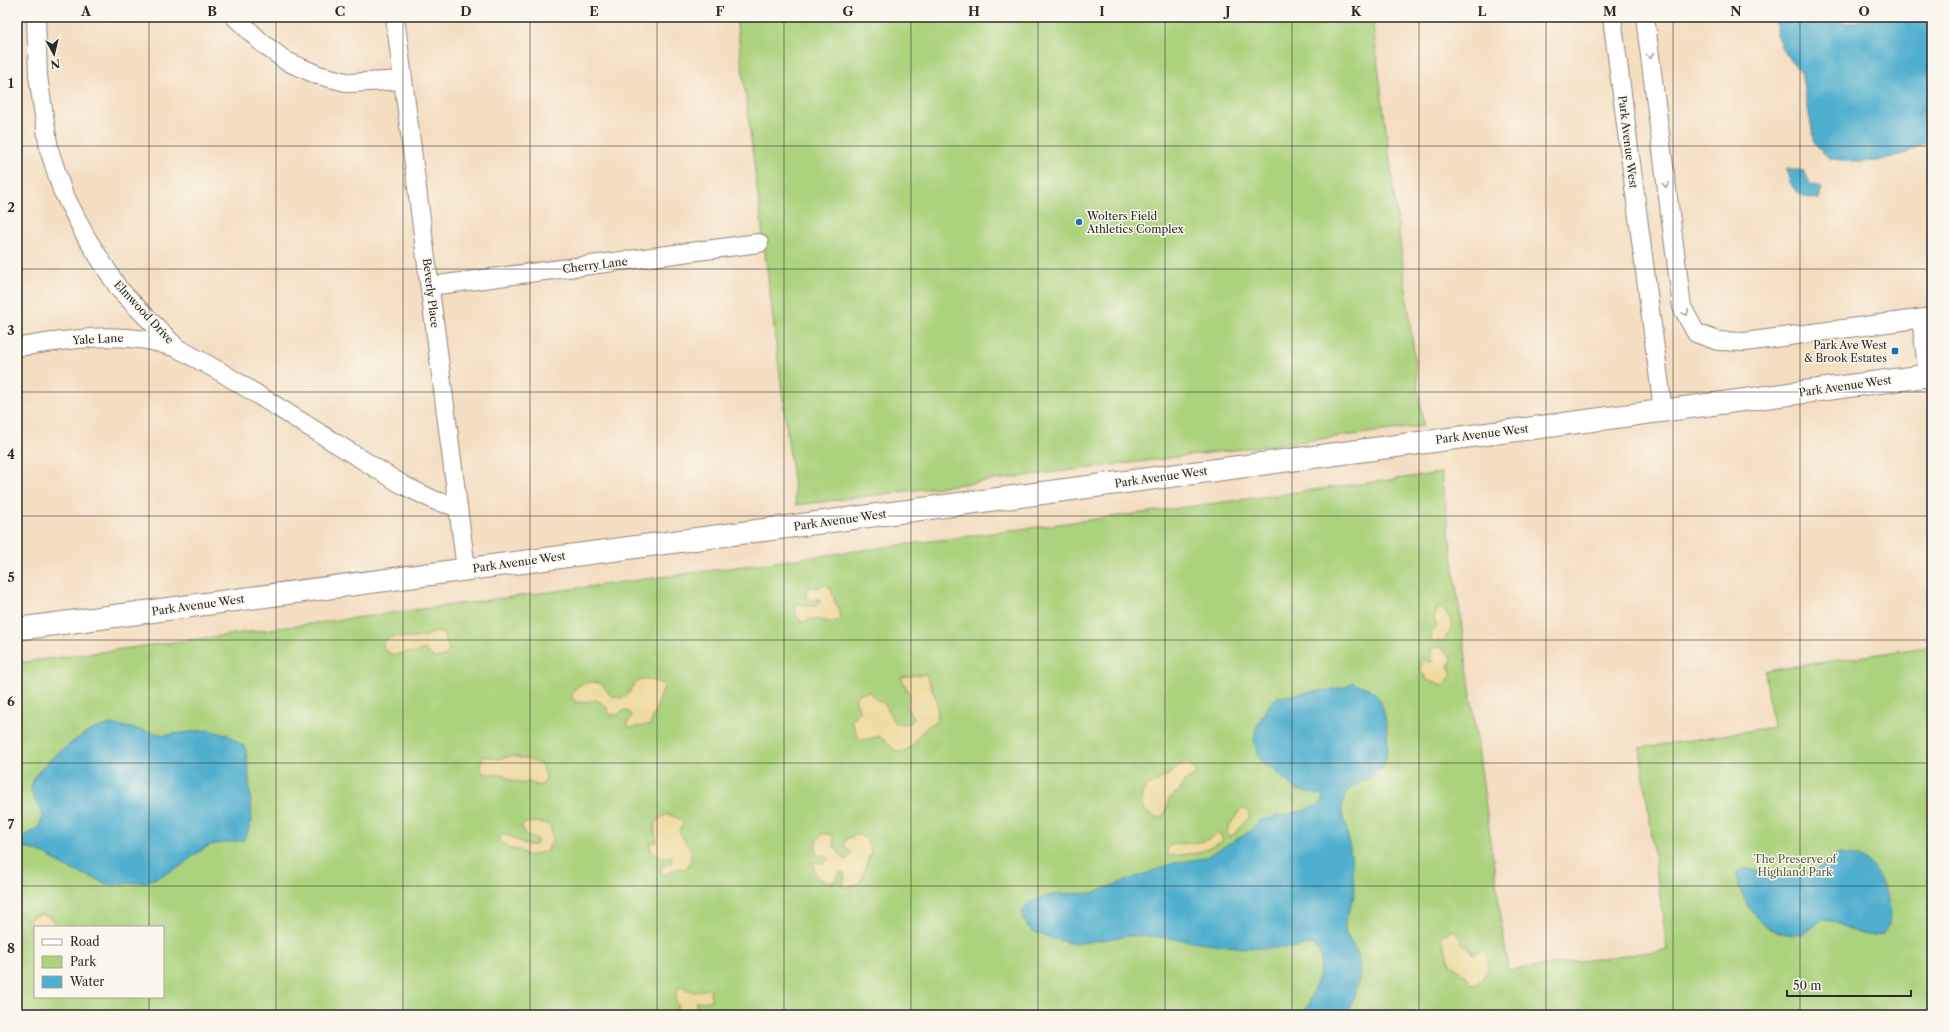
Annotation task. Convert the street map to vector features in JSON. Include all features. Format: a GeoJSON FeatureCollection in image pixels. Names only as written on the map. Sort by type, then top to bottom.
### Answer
{"type":"FeatureCollection","features":[{"type":"Feature","properties":{"kind":"street","name":"Elmwood Drive"},"geometry":{"type":"LineString","coordinates":[[36,17],[38,76],[49,149],[62,190],[86,237],[119,289],[177,348],[221,372],[403,485],[436,501],[458,507]]}},
{"type":"Feature","properties":{"kind":"street"},"geometry":{"type":"LineString","coordinates":[[235,17],[262,43],[286,61],[318,75],[350,82],[403,80]]}},
{"type":"Feature","properties":{"kind":"street","name":"Beverly Place"},"geometry":{"type":"LineString","coordinates":[[395,17],[466,569]]}},
{"type":"Feature","properties":{"kind":"street","name":"Park Avenue West"},"geometry":{"type":"LineString","coordinates":[[1612,17],[1663,410]]}},
{"type":"Feature","properties":{"kind":"street"},"geometry":{"type":"LineString","coordinates":[[1644,17],[1682,307],[1696,333],[1718,341],[1745,342],[1927,318],[1930,375]]}},
{"type":"Feature","properties":{"kind":"street","name":"Cherry Lane"},"geometry":{"type":"LineString","coordinates":[[430,286],[759,243]]}},
{"type":"Feature","properties":{"kind":"street","name":"Yale Lane"},"geometry":{"type":"LineString","coordinates":[[17,347],[99,337],[133,337],[154,340],[177,348]]}},
{"type":"Feature","properties":{"kind":"street","name":"Park Avenue West"},"geometry":{"type":"LineString","coordinates":[[17,629],[1930,375]]}},
{"type":"Feature","properties":{"kind":"green space","name":"Wolters Field Athletics Complex"},"geometry":{"type":"Polygon","coordinates":[[[736,17],[1372,17],[1423,426],[796,505],[736,17]]]}},
{"type":"Feature","properties":{"kind":"green space","name":"The Preserve of Highland Park"},"geometry":{"type":"Polygon","coordinates":[[[1441,473],[1508,970],[1667,950],[1640,748],[1773,727],[1765,671],[1932,646],[1932,1015],[17,1015],[17,663],[1441,473]]]}},
{"type":"Feature","properties":{"kind":"sand"},"geometry":{"type":"Polygon","coordinates":[[[823,585],[827,585],[831,589],[836,605],[839,608],[840,619],[833,622],[810,619],[801,622],[796,615],[795,607],[799,604],[810,606],[818,605],[820,603],[819,599],[810,600],[805,594],[810,586],[818,588],[823,585]]]}},
{"type":"Feature","properties":{"kind":"sand"},"geometry":{"type":"Polygon","coordinates":[[[1439,608],[1444,610],[1450,618],[1452,627],[1445,640],[1433,642],[1430,636],[1437,625],[1434,618],[1437,609],[1439,608]]]}},
{"type":"Feature","properties":{"kind":"sand"},"geometry":{"type":"Polygon","coordinates":[[[436,632],[444,635],[449,649],[446,656],[434,658],[424,649],[415,653],[408,652],[394,655],[384,650],[383,643],[390,638],[414,638],[436,632]]]}},
{"type":"Feature","properties":{"kind":"sand"},"geometry":{"type":"Polygon","coordinates":[[[1436,647],[1440,647],[1452,657],[1449,668],[1452,674],[1444,686],[1428,681],[1420,669],[1423,659],[1430,662],[1433,660],[1430,651],[1436,647]]]}},
{"type":"Feature","properties":{"kind":"sand"},"geometry":{"type":"Polygon","coordinates":[[[926,674],[937,701],[938,719],[925,729],[909,748],[897,752],[879,736],[864,740],[858,738],[851,720],[860,712],[855,699],[860,693],[869,692],[878,701],[884,703],[895,723],[911,723],[914,718],[907,709],[909,694],[901,677],[926,674]]]}},
{"type":"Feature","properties":{"kind":"sand"},"geometry":{"type":"Polygon","coordinates":[[[646,679],[663,684],[664,687],[650,725],[629,728],[627,724],[632,716],[629,712],[624,710],[618,715],[610,715],[605,705],[596,700],[579,703],[574,701],[572,697],[573,692],[579,685],[593,682],[602,684],[611,696],[622,698],[626,696],[637,682],[646,679]]]}},
{"type":"Feature","properties":{"kind":"sand"},"geometry":{"type":"Polygon","coordinates":[[[484,756],[498,759],[512,756],[533,761],[541,765],[543,768],[546,781],[539,786],[528,782],[523,784],[513,781],[502,774],[494,775],[482,772],[480,765],[484,756]]]}},
{"type":"Feature","properties":{"kind":"sand"},"geometry":{"type":"Polygon","coordinates":[[[1186,763],[1191,765],[1197,772],[1192,778],[1184,781],[1180,790],[1169,799],[1164,816],[1156,818],[1144,810],[1142,806],[1142,793],[1146,787],[1168,775],[1179,765],[1186,763]]]}},
{"type":"Feature","properties":{"kind":"sand"},"geometry":{"type":"Polygon","coordinates":[[[1241,809],[1246,809],[1250,816],[1233,835],[1228,836],[1227,832],[1229,826],[1241,809]]]}},
{"type":"Feature","properties":{"kind":"sand"},"geometry":{"type":"Polygon","coordinates":[[[667,814],[678,818],[683,823],[679,831],[690,850],[691,858],[686,869],[675,869],[666,875],[662,874],[660,866],[671,864],[671,856],[656,856],[650,848],[650,843],[657,842],[654,826],[655,823],[667,814]]]}},
{"type":"Feature","properties":{"kind":"sand"},"geometry":{"type":"Polygon","coordinates":[[[531,822],[545,823],[551,827],[553,839],[547,851],[528,856],[520,850],[509,849],[507,845],[500,842],[500,836],[505,835],[528,845],[537,844],[537,839],[526,835],[522,828],[523,824],[531,822]]]}},
{"type":"Feature","properties":{"kind":"sand"},"geometry":{"type":"Polygon","coordinates":[[[825,833],[833,836],[834,847],[844,859],[848,859],[852,853],[844,845],[846,839],[858,834],[866,839],[871,853],[863,876],[857,884],[843,887],[845,874],[843,872],[839,873],[834,882],[822,880],[815,873],[814,863],[824,863],[828,859],[825,855],[820,856],[816,854],[816,844],[818,839],[825,833]]]}},
{"type":"Feature","properties":{"kind":"sand"},"geometry":{"type":"Polygon","coordinates":[[[1216,834],[1221,834],[1222,842],[1197,853],[1171,856],[1168,855],[1167,847],[1205,841],[1216,834]]]}},
{"type":"Feature","properties":{"kind":"sand"},"geometry":{"type":"Polygon","coordinates":[[[41,914],[54,919],[53,926],[34,926],[34,934],[30,932],[28,922],[32,917],[41,914]]]}},
{"type":"Feature","properties":{"kind":"sand"},"geometry":{"type":"Polygon","coordinates":[[[1454,930],[1473,954],[1482,951],[1485,952],[1489,964],[1483,979],[1476,985],[1471,984],[1465,974],[1451,965],[1441,938],[1444,934],[1454,930]]]}},
{"type":"Feature","properties":{"kind":"sand"},"geometry":{"type":"Polygon","coordinates":[[[680,987],[695,992],[710,988],[711,1001],[695,1002],[697,1009],[700,1011],[707,1010],[710,1015],[675,1015],[678,1004],[676,1001],[676,992],[680,987]]]}},
{"type":"Feature","properties":{"kind":"water"},"geometry":{"type":"Polygon","coordinates":[[[1828,17],[1845,23],[1869,19],[1871,17],[1923,17],[1932,23],[1932,143],[1924,143],[1907,153],[1877,161],[1846,161],[1829,158],[1815,145],[1801,73],[1782,49],[1776,34],[1776,18],[1828,17]]]}},
{"type":"Feature","properties":{"kind":"water"},"geometry":{"type":"Polygon","coordinates":[[[1787,168],[1804,171],[1810,184],[1822,187],[1819,199],[1806,197],[1796,191],[1790,181],[1787,168]]]}},
{"type":"Feature","properties":{"kind":"water"},"geometry":{"type":"Polygon","coordinates":[[[1353,682],[1372,690],[1380,700],[1385,718],[1388,746],[1385,761],[1381,769],[1349,790],[1345,796],[1342,806],[1342,813],[1351,853],[1354,889],[1353,901],[1346,920],[1345,930],[1356,951],[1360,968],[1358,984],[1347,1015],[1299,1015],[1305,1011],[1309,1005],[1319,973],[1321,961],[1320,955],[1312,944],[1295,948],[1244,948],[1145,935],[1074,944],[1034,932],[1028,927],[1021,912],[1031,902],[1057,894],[1092,893],[1174,863],[1204,858],[1249,832],[1261,820],[1302,811],[1322,803],[1323,798],[1321,795],[1297,790],[1272,768],[1264,765],[1255,745],[1255,733],[1267,708],[1278,697],[1346,687],[1353,682]]]}},
{"type":"Feature","properties":{"kind":"water"},"geometry":{"type":"Polygon","coordinates":[[[111,724],[165,735],[207,730],[228,735],[245,747],[248,764],[252,821],[244,840],[210,845],[194,855],[181,866],[145,882],[110,885],[65,867],[47,855],[17,845],[17,840],[38,827],[42,820],[40,811],[31,792],[33,780],[39,772],[64,748],[81,736],[94,729],[111,724]]]}},
{"type":"Feature","properties":{"kind":"water"},"geometry":{"type":"Polygon","coordinates":[[[1838,854],[1855,856],[1867,861],[1878,875],[1888,900],[1891,915],[1889,923],[1883,934],[1861,934],[1828,920],[1822,919],[1802,935],[1786,934],[1767,928],[1749,908],[1739,888],[1738,872],[1746,868],[1780,876],[1805,874],[1823,866],[1838,854]]]}},
{"type":"Feature","properties":{"kind":"place","name":"Wolters Field Athletics Complex"},"geometry":{"type":"Point","coordinates":[1079,222]}},
{"type":"Feature","properties":{"kind":"place","name":"Park Ave West & Brook Estates"},"geometry":{"type":"Point","coordinates":[1895,351]}}]}
